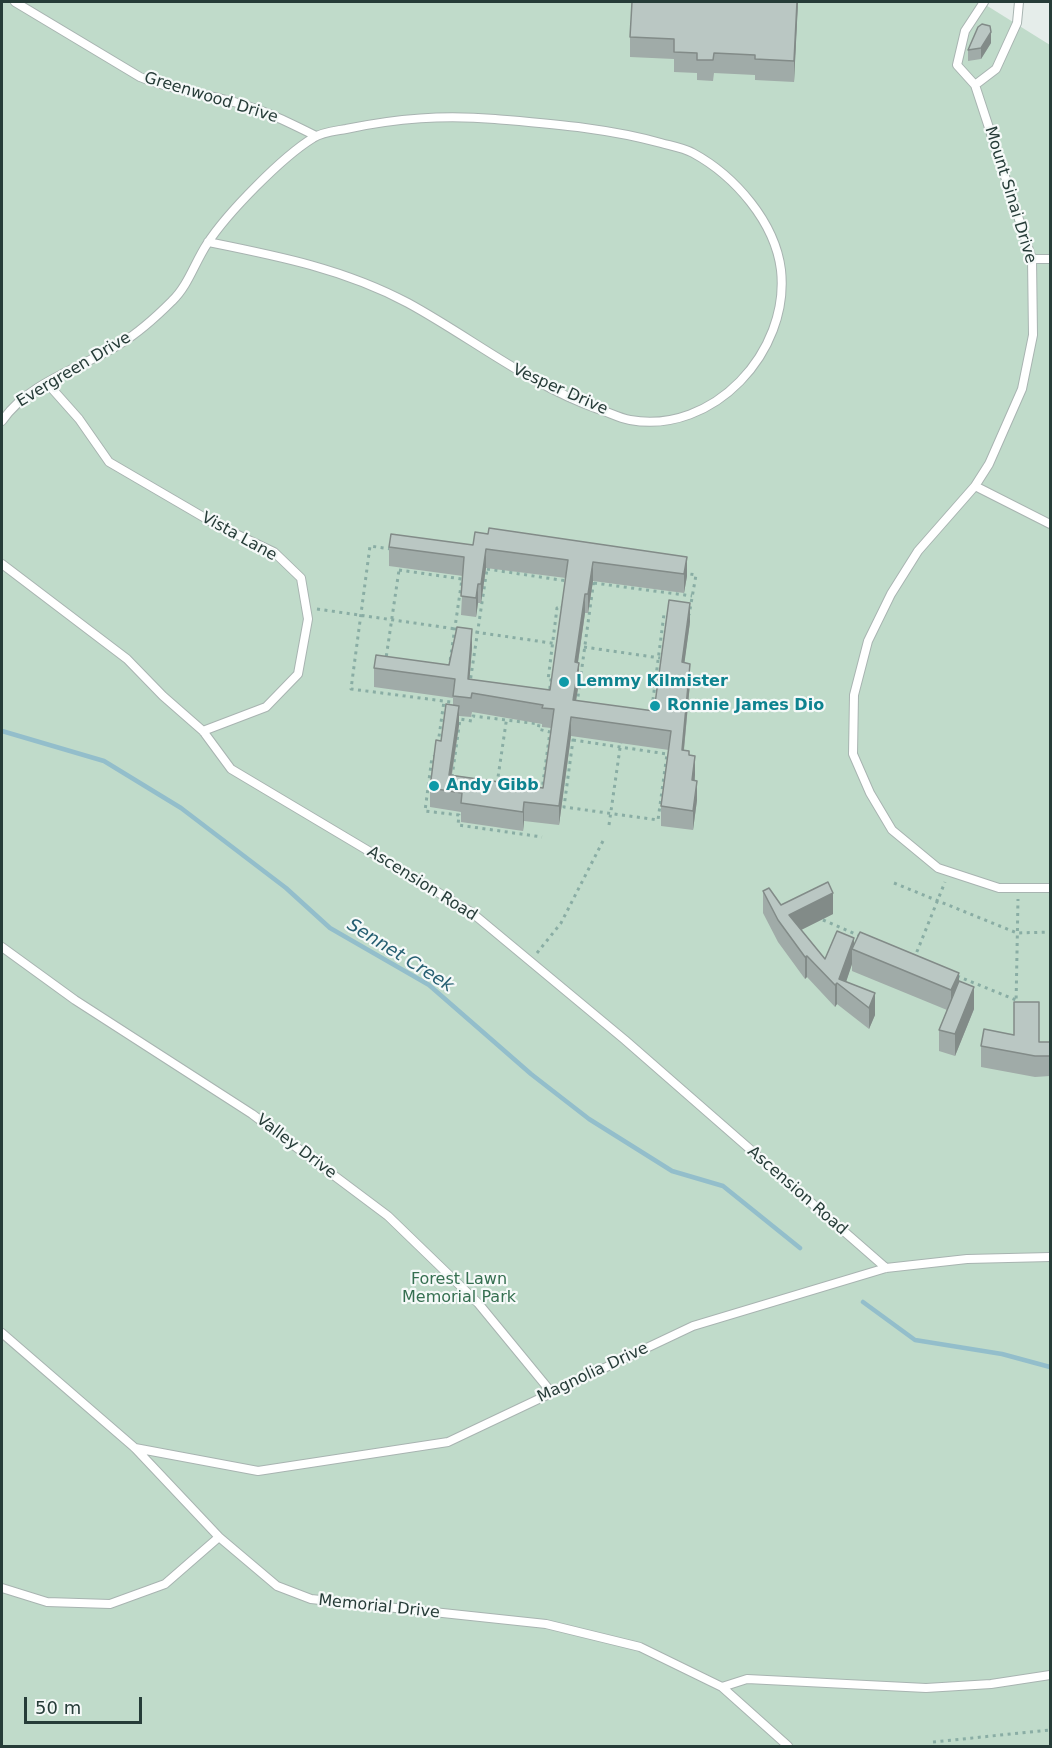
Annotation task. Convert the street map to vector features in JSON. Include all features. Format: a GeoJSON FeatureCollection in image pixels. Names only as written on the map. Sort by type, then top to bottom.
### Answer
{"type":"FeatureCollection","features":[{"type":"Feature","properties":{"kind":"lane","name":"Greenwood Drive"},"geometry":{"type":"LineString","coordinates":[[15,2],[140,77],[161,86],[232,101],[280,117],[316,135]]}},
{"type":"Feature","properties":{"kind":"lane","name":"Mount Sinai Drive"},"geometry":{"type":"LineString","coordinates":[[984,2],[965,31],[957,65],[975,85],[1032,259],[1033,335],[1022,389],[989,464],[975,486],[918,551],[891,594],[868,641],[854,695],[854,754],[870,793],[892,830],[938,868],[999,888],[1050,888]]}},
{"type":"Feature","properties":{"kind":"lane"},"geometry":{"type":"LineString","coordinates":[[975,85],[996,69],[1017,23],[1019,2]]}},
{"type":"Feature","properties":{"kind":"lane","name":"Vesper Drive"},"geometry":{"type":"LineString","coordinates":[[208,242],[310,263],[352,277],[409,304],[511,369],[580,403],[630,420],[669,420],[705,408],[739,385],[766,348],[777,310],[781,274],[776,247],[754,207],[726,175],[690,151],[640,137],[583,126],[447,115],[383,121],[316,135]]}},
{"type":"Feature","properties":{"kind":"lane","name":"Evergreen Drive"},"geometry":{"type":"LineString","coordinates":[[2,421],[10,410],[47,382],[124,342],[176,298],[208,242],[236,207],[316,135]]}},
{"type":"Feature","properties":{"kind":"lane"},"geometry":{"type":"LineString","coordinates":[[1032,259],[1050,259]]}},
{"type":"Feature","properties":{"kind":"lane","name":"Vista Lane"},"geometry":{"type":"LineString","coordinates":[[47,382],[79,419],[109,462],[217,525],[274,552],[301,578],[308,619],[298,674],[266,707],[203,731]]}},
{"type":"Feature","properties":{"kind":"lane"},"geometry":{"type":"LineString","coordinates":[[975,486],[1050,524]]}},
{"type":"Feature","properties":{"kind":"lane","name":"Ascension Road"},"geometry":{"type":"LineString","coordinates":[[2,564],[127,659],[163,696],[203,731],[231,769],[471,912],[886,1268]]}},
{"type":"Feature","properties":{"kind":"lane","name":"Valley Drive"},"geometry":{"type":"LineString","coordinates":[[2,947],[75,1000],[252,1114],[388,1216],[478,1303],[552,1393]]}},
{"type":"Feature","properties":{"kind":"lane","name":"Magnolia Drive"},"geometry":{"type":"LineString","coordinates":[[135,1448],[258,1471],[448,1442],[693,1326],[886,1268],[967,1259],[1050,1257]]}},
{"type":"Feature","properties":{"kind":"lane","name":"Memorial Drive"},"geometry":{"type":"LineString","coordinates":[[2,1333],[135,1448],[219,1537],[277,1586],[312,1599],[546,1624],[640,1647],[722,1687],[788,1746]]}},
{"type":"Feature","properties":{"kind":"lane"},"geometry":{"type":"LineString","coordinates":[[2,1588],[47,1602],[110,1604],[165,1584],[219,1537]]}},
{"type":"Feature","properties":{"kind":"lane"},"geometry":{"type":"LineString","coordinates":[[722,1687],[747,1679],[926,1688],[991,1684],[1050,1675]]}},
{"type":"Feature","properties":{"kind":"path"},"geometry":{"type":"LineString","coordinates":[[402,551],[370,546],[351,689],[451,702]]}},
{"type":"Feature","properties":{"kind":"path"},"geometry":{"type":"LineString","coordinates":[[487,569],[567,581],[562,608],[558,608],[548,708],[468,696],[479,633],[487,569]]}},
{"type":"Feature","properties":{"kind":"path"},"geometry":{"type":"LineString","coordinates":[[399,570],[462,579],[454,629],[447,682],[384,672],[399,570]]}},
{"type":"Feature","properties":{"kind":"path"},"geometry":{"type":"LineString","coordinates":[[576,714],[595,572]]}},
{"type":"Feature","properties":{"kind":"path"},"geometry":{"type":"LineString","coordinates":[[674,572],[696,575],[689,617],[681,616]]}},
{"type":"Feature","properties":{"kind":"path"},"geometry":{"type":"LineString","coordinates":[[594,583],[692,596]]}},
{"type":"Feature","properties":{"kind":"path"},"geometry":{"type":"LineString","coordinates":[[306,608],[556,644]]}},
{"type":"Feature","properties":{"kind":"path"},"geometry":{"type":"LineString","coordinates":[[650,725],[664,614],[672,615]]}},
{"type":"Feature","properties":{"kind":"path"},"geometry":{"type":"LineString","coordinates":[[584,647],[669,660]]}},
{"type":"Feature","properties":{"kind":"path"},"geometry":{"type":"LineString","coordinates":[[444,701],[436,757],[432,757],[425,811],[459,815],[458,825],[542,837]]}},
{"type":"Feature","properties":{"kind":"path"},"geometry":{"type":"LineString","coordinates":[[496,785],[509,702]]}},
{"type":"Feature","properties":{"kind":"path"},"geometry":{"type":"LineString","coordinates":[[451,785],[460,719],[472,721],[473,716],[539,724],[538,729],[550,732],[541,798]]}},
{"type":"Feature","properties":{"kind":"path"},"geometry":{"type":"LineString","coordinates":[[609,825],[621,739]]}},
{"type":"Feature","properties":{"kind":"path"},"geometry":{"type":"LineString","coordinates":[[573,740],[668,754],[658,820],[610,813],[564,807],[573,740]]}},
{"type":"Feature","properties":{"kind":"path"},"geometry":{"type":"LineString","coordinates":[[530,961],[561,923],[605,837]]}},
{"type":"Feature","properties":{"kind":"path"},"geometry":{"type":"LineString","coordinates":[[912,964],[949,872]]}},
{"type":"Feature","properties":{"kind":"path"},"geometry":{"type":"LineString","coordinates":[[894,883],[1017,933],[1050,932]]}},
{"type":"Feature","properties":{"kind":"path"},"geometry":{"type":"LineString","coordinates":[[1016,1010],[1018,888]]}},
{"type":"Feature","properties":{"kind":"path"},"geometry":{"type":"LineString","coordinates":[[823,920],[867,939]]}},
{"type":"Feature","properties":{"kind":"path"},"geometry":{"type":"LineString","coordinates":[[905,954],[924,962]]}},
{"type":"Feature","properties":{"kind":"path"},"geometry":{"type":"LineString","coordinates":[[952,974],[1016,1000]]}},
{"type":"Feature","properties":{"kind":"path"},"geometry":{"type":"LineString","coordinates":[[933,1742],[1050,1730]]}},
{"type":"Feature","properties":{"kind":"green space","name":"Forest Lawn Memorial Park"},"geometry":{"type":"Polygon","coordinates":[[[2,2],[981,2],[1050,45],[1050,1746],[2,1746],[2,2]]]}},
{"type":"Feature","properties":{"kind":"building"},"geometry":{"type":"Polygon","coordinates":[[[632,2],[797,2],[794,61],[755,59],[755,55],[714,53],[713,60],[697,60],[697,53],[674,52],[674,39],[630,37],[632,2]]]}},
{"type":"Feature","properties":{"kind":"building"},"geometry":{"type":"Polygon","coordinates":[[[982,24],[990,26],[991,32],[981,48],[968,50],[978,27],[982,24]]]}},
{"type":"Feature","properties":{"kind":"building"},"geometry":{"type":"Polygon","coordinates":[[[489,528],[687,557],[684,574],[593,562],[588,594],[585,594],[575,662],[579,663],[573,700],[654,711],[669,600],[690,603],[682,662],[690,664],[682,750],[689,751],[689,755],[695,756],[692,780],[697,781],[693,811],[661,806],[671,731],[571,717],[559,806],[524,802],[523,812],[461,803],[462,793],[430,788],[436,740],[441,741],[446,704],[459,706],[449,775],[543,788],[554,709],[542,708],[543,705],[472,693],[471,698],[453,696],[455,679],[374,668],[376,655],[449,665],[457,627],[472,629],[468,679],[550,690],[568,560],[486,549],[481,584],[478,584],[476,598],[461,596],[464,557],[389,547],[391,534],[473,545],[475,532],[488,534],[489,528]]]}},
{"type":"Feature","properties":{"kind":"building"},"geometry":{"type":"Polygon","coordinates":[[[828,882],[833,893],[789,915],[825,959],[837,931],[854,938],[839,979],[875,993],[869,1008],[837,983],[835,985],[807,956],[805,957],[778,920],[763,891],[769,888],[781,905],[828,882]]]}},
{"type":"Feature","properties":{"kind":"building"},"geometry":{"type":"Polygon","coordinates":[[[860,932],[959,973],[951,990],[852,949],[860,932]]]}},
{"type":"Feature","properties":{"kind":"building"},"geometry":{"type":"Polygon","coordinates":[[[959,981],[974,987],[955,1034],[939,1030],[959,981]]]}},
{"type":"Feature","properties":{"kind":"building"},"geometry":{"type":"Polygon","coordinates":[[[1014,1002],[1039,1002],[1039,1042],[1050,1042],[1050,1056],[1035,1056],[981,1046],[984,1029],[1014,1035],[1014,1002]]]}},
{"type":"Feature","properties":{"kind":"waterway","name":"Sennet Creek"},"geometry":{"type":"LineString","coordinates":[[2,731],[104,761],[181,808],[286,888],[330,928],[429,985],[531,1074],[589,1119],[672,1171],[723,1186],[800,1248]]}},
{"type":"Feature","properties":{"kind":"waterway","name":"Sennet Creek"},"geometry":{"type":"LineString","coordinates":[[863,1302],[915,1340],[1002,1354],[1050,1367]]}},
{"type":"Feature","properties":{"kind":"place","name":"Lemmy Kilmister"},"geometry":{"type":"Point","coordinates":[564,682]}},
{"type":"Feature","properties":{"kind":"place","name":"Ronnie James Dio"},"geometry":{"type":"Point","coordinates":[655,706]}},
{"type":"Feature","properties":{"kind":"place","name":"Andy Gibb"},"geometry":{"type":"Point","coordinates":[434,786]}}]}
